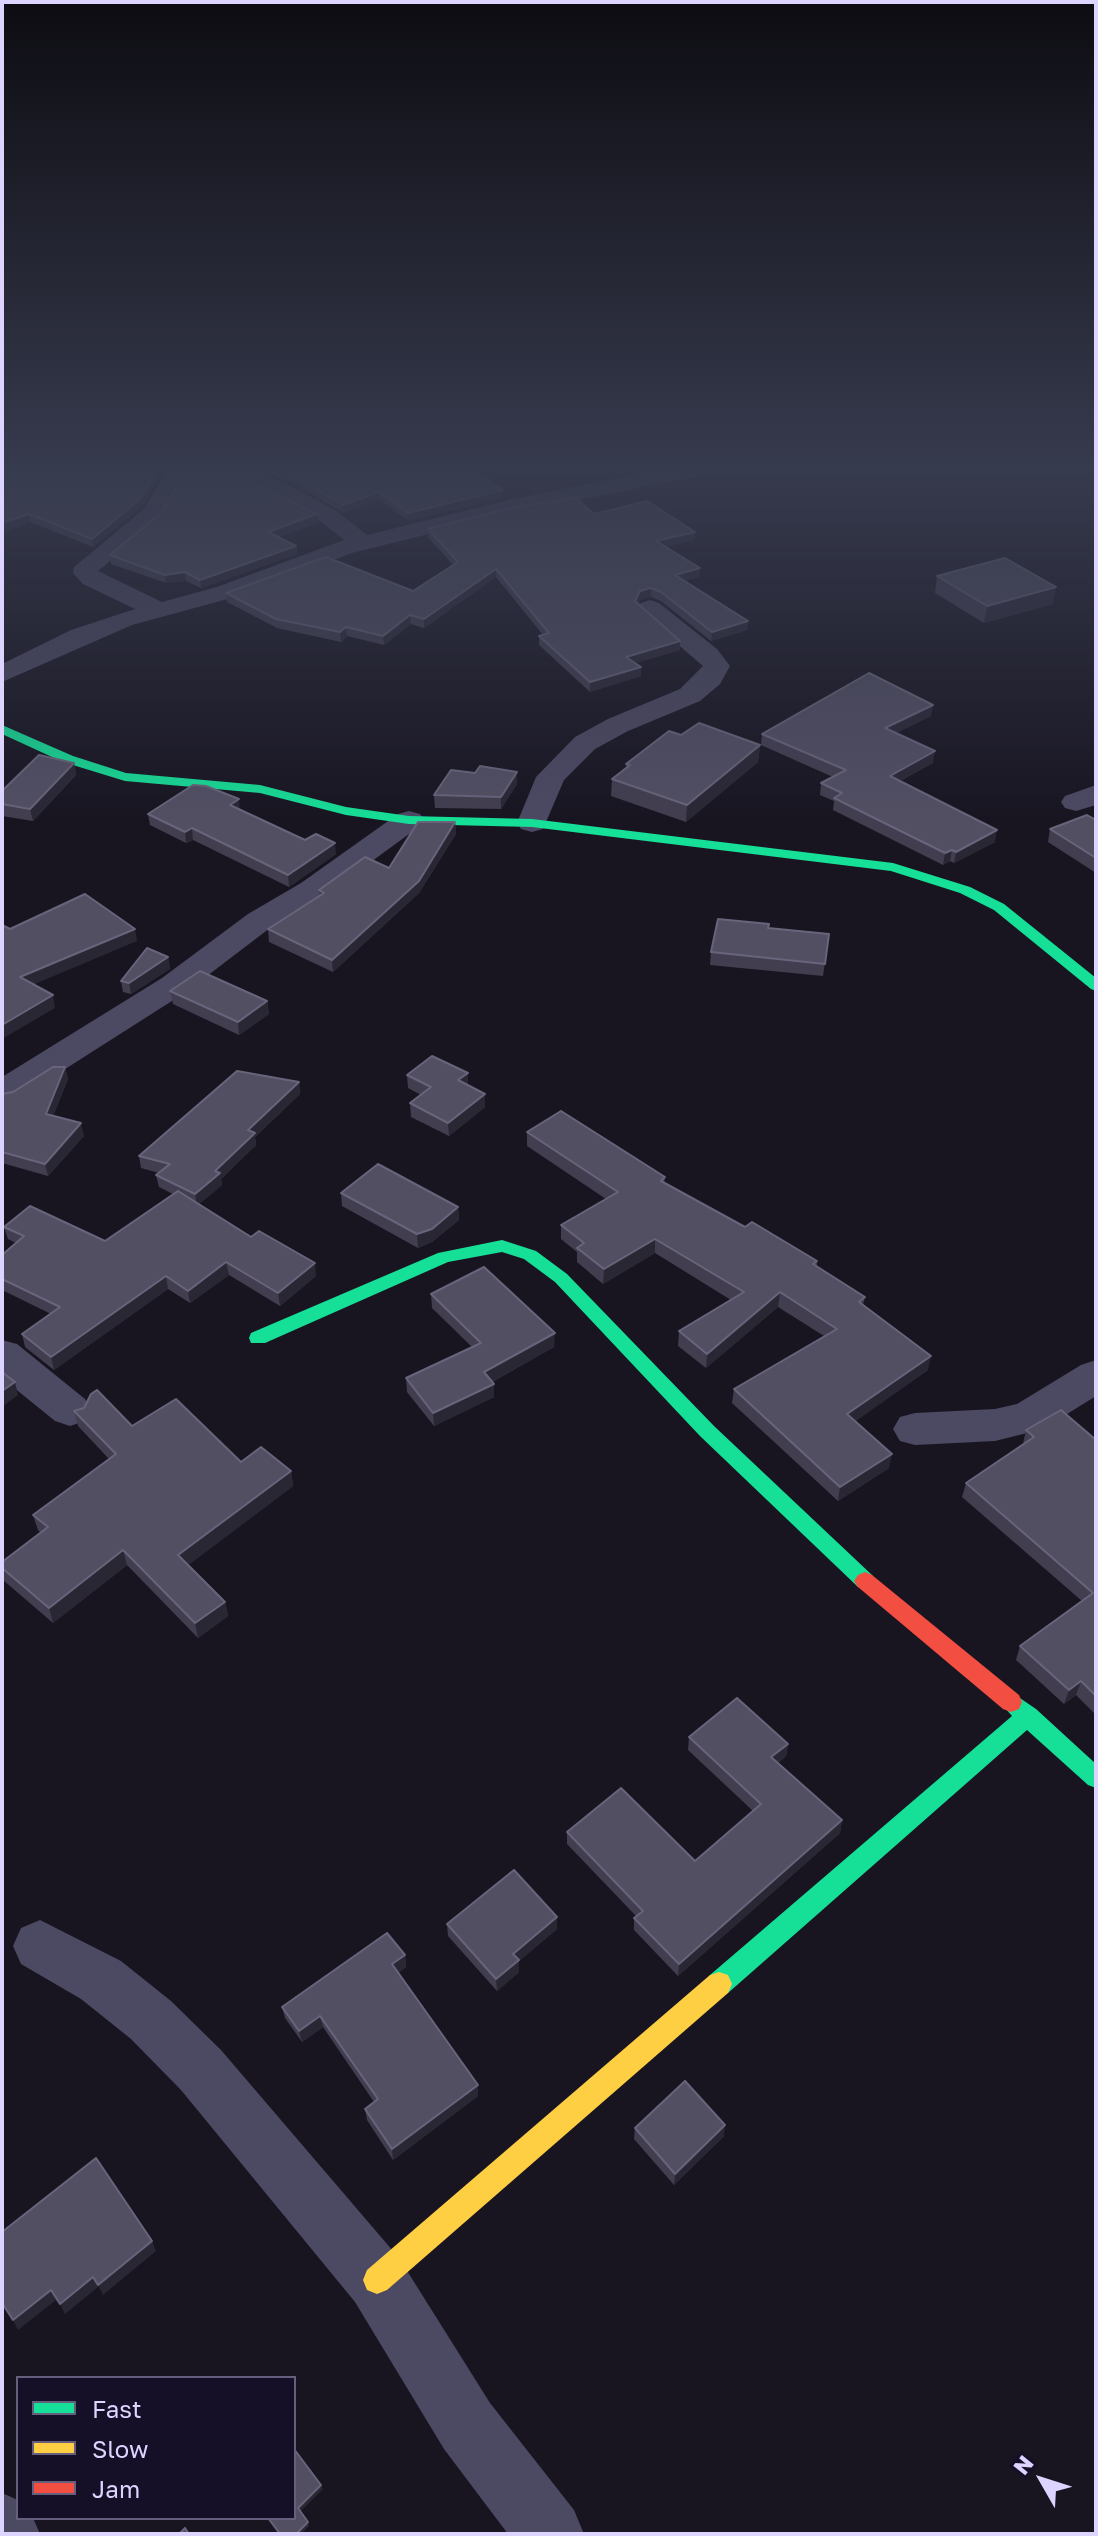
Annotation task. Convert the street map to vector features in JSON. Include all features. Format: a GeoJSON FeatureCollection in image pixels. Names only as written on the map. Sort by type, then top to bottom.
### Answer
{"type":"FeatureCollection","features":[{"type":"Feature","properties":{"kind":"street"},"geometry":{"type":"LineString","coordinates":[[110,587],[157,609]]}},
{"type":"Feature","properties":{"kind":"street"},"geometry":{"type":"LineString","coordinates":[[2,674],[80,636],[157,609],[238,587]]}},
{"type":"Feature","properties":{"kind":"street"},"geometry":{"type":"LineString","coordinates":[[532,823],[551,777],[585,743],[618,725],[690,695],[710,678],[717,666],[708,655],[650,608]]}},
{"type":"Feature","properties":{"kind":"street"},"geometry":{"type":"LineString","coordinates":[[2,729],[68,759],[125,777],[260,789],[346,811],[409,820],[532,823],[893,867],[965,890],[999,907],[1094,981]]}},
{"type":"Feature","properties":{"kind":"street"},"geometry":{"type":"LineString","coordinates":[[2,1093],[174,985],[259,921],[312,890],[409,820]]}},
{"type":"Feature","properties":{"kind":"street"},"geometry":{"type":"LineString","coordinates":[[258,1338],[444,1257],[502,1246],[530,1255],[561,1278],[707,1431],[861,1578],[1028,1716],[1096,1778]]}},
{"type":"Feature","properties":{"kind":"street"},"geometry":{"type":"LineString","coordinates":[[2,1355],[70,1410]]}},
{"type":"Feature","properties":{"kind":"street"},"geometry":{"type":"LineString","coordinates":[[915,1429],[995,1425],[1028,1418],[1096,1376]]}},
{"type":"Feature","properties":{"kind":"street"},"geometry":{"type":"LineString","coordinates":[[377,2280],[1028,1716]]}},
{"type":"Feature","properties":{"kind":"street"},"geometry":{"type":"LineString","coordinates":[[40,1946],[101,1980],[151,2020],[201,2070],[377,2280],[467,2426],[550,2534]]}},
{"type":"Feature","properties":{"kind":"street"},"geometry":{"type":"LineString","coordinates":[[2,2527],[6,2534]]}},
{"type":"Feature","properties":{"kind":"building"},"geometry":{"type":"Polygon","coordinates":[[[242,587],[404,587],[413,591],[419,587],[470,587],[424,619],[410,615],[383,636],[346,627],[340,632],[276,619],[226,593],[242,587]]]}},
{"type":"Feature","properties":{"kind":"building"},"geometry":{"type":"Polygon","coordinates":[[[511,587],[695,587],[748,621],[712,632],[661,592],[651,588],[640,591],[635,601],[680,641],[626,657],[641,667],[590,682],[539,636],[549,633],[511,587]]]}},
{"type":"Feature","properties":{"kind":"building"},"geometry":{"type":"Polygon","coordinates":[[[956,587],[1055,587],[987,606],[956,587]]]}},
{"type":"Feature","properties":{"kind":"building"},"geometry":{"type":"Polygon","coordinates":[[[869,673],[933,705],[885,728],[935,751],[890,776],[997,830],[956,852],[945,853],[834,798],[842,793],[821,783],[846,770],[762,734],[869,673]]]}},
{"type":"Feature","properties":{"kind":"building"},"geometry":{"type":"Polygon","coordinates":[[[699,723],[760,745],[687,805],[612,779],[630,765],[626,764],[669,731],[681,735],[699,723]]]}},
{"type":"Feature","properties":{"kind":"building"},"geometry":{"type":"Polygon","coordinates":[[[39,755],[74,763],[30,809],[2,804],[2,791],[39,755]]]}},
{"type":"Feature","properties":{"kind":"building"},"geometry":{"type":"Polygon","coordinates":[[[480,766],[517,772],[501,797],[434,795],[451,770],[475,773],[480,766]]]}},
{"type":"Feature","properties":{"kind":"building"},"geometry":{"type":"Polygon","coordinates":[[[193,785],[206,786],[239,799],[230,805],[305,840],[316,834],[335,843],[288,875],[192,828],[185,832],[148,814],[193,785]]]}},
{"type":"Feature","properties":{"kind":"building"},"geometry":{"type":"Polygon","coordinates":[[[1087,815],[1096,820],[1096,858],[1050,829],[1087,815]]]}},
{"type":"Feature","properties":{"kind":"building"},"geometry":{"type":"Polygon","coordinates":[[[418,822],[455,822],[419,881],[332,960],[268,929],[324,893],[319,890],[365,857],[389,868],[418,822]]]}},
{"type":"Feature","properties":{"kind":"building"},"geometry":{"type":"Polygon","coordinates":[[[85,894],[135,929],[20,977],[53,995],[2,1025],[2,925],[10,929],[85,894]]]}},
{"type":"Feature","properties":{"kind":"building"},"geometry":{"type":"Polygon","coordinates":[[[718,919],[829,934],[825,964],[711,952],[718,919]]]}},
{"type":"Feature","properties":{"kind":"building"},"geometry":{"type":"Polygon","coordinates":[[[147,948],[168,957],[129,983],[121,981],[147,948]]]}},
{"type":"Feature","properties":{"kind":"building"},"geometry":{"type":"Polygon","coordinates":[[[200,971],[267,1001],[238,1022],[170,991],[200,971]]]}},
{"type":"Feature","properties":{"kind":"building"},"geometry":{"type":"Polygon","coordinates":[[[432,1056],[468,1073],[458,1080],[485,1094],[448,1123],[410,1103],[431,1087],[407,1075],[432,1056]]]}},
{"type":"Feature","properties":{"kind":"building"},"geometry":{"type":"Polygon","coordinates":[[[53,1067],[65,1067],[46,1114],[81,1123],[45,1164],[2,1152],[2,1094],[13,1092],[53,1067]]]}},
{"type":"Feature","properties":{"kind":"building"},"geometry":{"type":"Polygon","coordinates":[[[237,1071],[299,1082],[248,1130],[255,1133],[215,1171],[220,1173],[195,1194],[156,1175],[170,1164],[139,1156],[237,1071]]]}},
{"type":"Feature","properties":{"kind":"building"},"geometry":{"type":"Polygon","coordinates":[[[561,1111],[665,1177],[661,1181],[745,1227],[752,1222],[817,1261],[813,1264],[865,1297],[859,1302],[931,1356],[847,1414],[892,1454],[840,1487],[734,1389],[837,1329],[780,1292],[707,1354],[679,1331],[744,1292],[655,1239],[604,1269],[577,1248],[584,1243],[561,1225],[618,1192],[527,1132],[561,1111]]]}},
{"type":"Feature","properties":{"kind":"building"},"geometry":{"type":"Polygon","coordinates":[[[378,1164],[458,1207],[432,1229],[417,1234],[341,1193],[378,1164]]]}},
{"type":"Feature","properties":{"kind":"building"},"geometry":{"type":"Polygon","coordinates":[[[178,1191],[251,1237],[259,1231],[315,1263],[278,1293],[226,1262],[188,1291],[166,1276],[51,1357],[22,1334],[60,1307],[2,1279],[2,1255],[24,1236],[4,1227],[30,1206],[105,1241],[178,1191]]]}},
{"type":"Feature","properties":{"kind":"building"},"geometry":{"type":"Polygon","coordinates":[[[484,1267],[555,1333],[484,1372],[494,1384],[433,1413],[406,1378],[481,1343],[431,1294],[484,1267]]]}},
{"type":"Feature","properties":{"kind":"building"},"geometry":{"type":"Polygon","coordinates":[[[2,1372],[15,1382],[2,1391],[2,1372]]]}},
{"type":"Feature","properties":{"kind":"building"},"geometry":{"type":"Polygon","coordinates":[[[97,1390],[132,1426],[176,1399],[241,1462],[261,1447],[291,1471],[178,1555],[225,1602],[195,1623],[123,1550],[49,1608],[2,1568],[2,1562],[48,1527],[33,1515],[116,1454],[74,1411],[84,1408],[91,1394],[97,1390]]]}},
{"type":"Feature","properties":{"kind":"building"},"geometry":{"type":"Polygon","coordinates":[[[1061,1410],[1096,1440],[1096,1696],[1081,1681],[1069,1690],[1020,1646],[1093,1593],[966,1483],[1034,1437],[1026,1430],[1061,1410]]]}},
{"type":"Feature","properties":{"kind":"building"},"geometry":{"type":"Polygon","coordinates":[[[737,1698],[788,1744],[771,1757],[842,1820],[679,1964],[634,1918],[643,1911],[567,1832],[621,1788],[695,1861],[761,1804],[689,1737],[737,1698]]]}},
{"type":"Feature","properties":{"kind":"building"},"geometry":{"type":"Polygon","coordinates":[[[514,1870],[557,1917],[513,1954],[519,1960],[496,1979],[447,1924],[514,1870]]]}},
{"type":"Feature","properties":{"kind":"building"},"geometry":{"type":"Polygon","coordinates":[[[387,1933],[405,1955],[392,1964],[478,2085],[392,2149],[365,2109],[378,2099],[320,2016],[299,2031],[282,2007],[387,1933]]]}},
{"type":"Feature","properties":{"kind":"building"},"geometry":{"type":"Polygon","coordinates":[[[685,2081],[725,2125],[675,2174],[635,2128],[685,2081]]]}},
{"type":"Feature","properties":{"kind":"building"},"geometry":{"type":"Polygon","coordinates":[[[96,2158],[152,2241],[98,2285],[93,2277],[60,2304],[51,2290],[13,2320],[2,2303],[2,2232],[96,2158]]]}},
{"type":"Feature","properties":{"kind":"building"},"geometry":{"type":"Polygon","coordinates":[[[296,2452],[321,2485],[298,2508],[308,2522],[296,2534],[280,2534],[270,2520],[296,2520],[296,2452]]]}},
{"type":"Feature","properties":{"kind":"traffic: fast"},"geometry":{"type":"LineString","coordinates":[[2,729],[68,759],[125,777],[260,789],[346,811],[409,820],[532,823],[893,867],[965,890],[999,907],[1096,986]]}},
{"type":"Feature","properties":{"kind":"traffic: fast"},"geometry":{"type":"LineString","coordinates":[[258,1338],[444,1257],[502,1246],[530,1255],[561,1278],[707,1431],[865,1581]]}},
{"type":"Feature","properties":{"kind":"traffic: fast"},"geometry":{"type":"LineString","coordinates":[[1011,1702],[1096,1778]]}},
{"type":"Feature","properties":{"kind":"traffic: fast"},"geometry":{"type":"LineString","coordinates":[[719,1984],[1028,1716]]}},
{"type":"Feature","properties":{"kind":"traffic: slow"},"geometry":{"type":"LineString","coordinates":[[377,2280],[719,1984]]}},
{"type":"Feature","properties":{"kind":"traffic: jam"},"geometry":{"type":"LineString","coordinates":[[865,1581],[1011,1702]]}}]}
